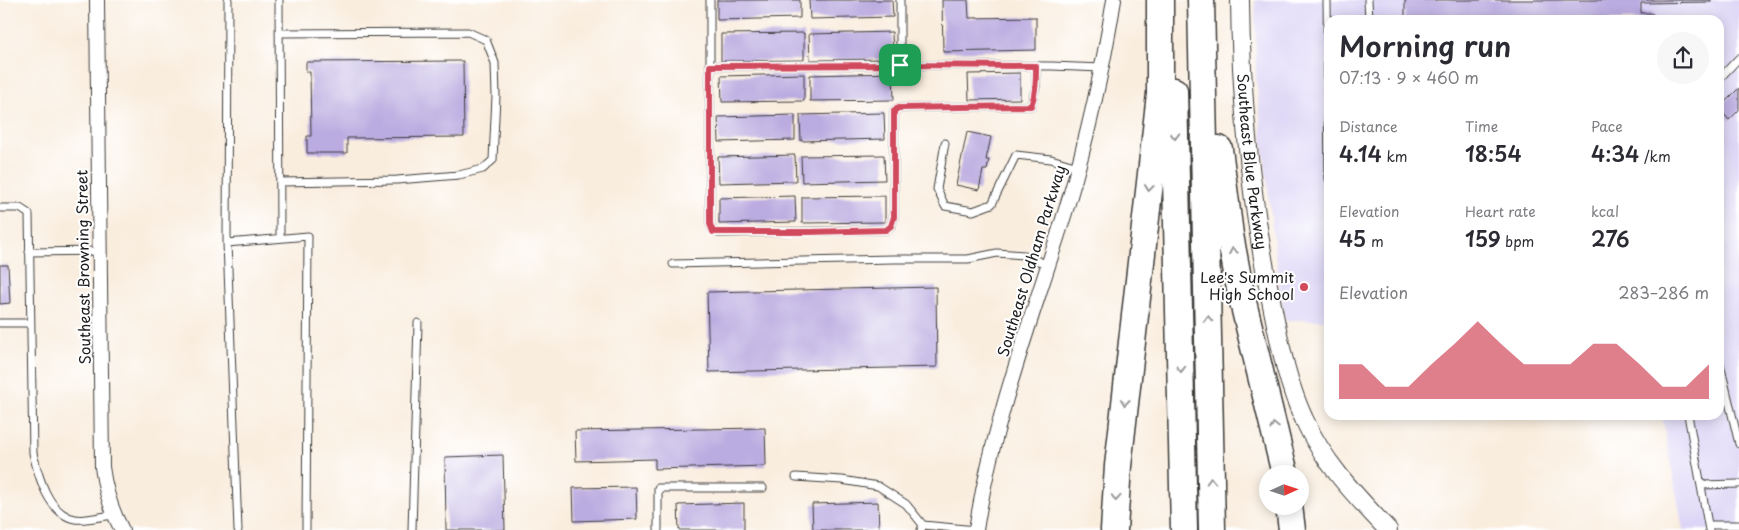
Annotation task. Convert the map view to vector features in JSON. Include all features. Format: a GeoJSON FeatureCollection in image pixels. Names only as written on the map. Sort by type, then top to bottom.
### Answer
{"type":"FeatureCollection","features":[{"type":"Feature","properties":{"kind":"highway"},"geometry":{"type":"LineString","coordinates":[[1114,530],[1119,456],[1160,94],[1160,0]]}},
{"type":"Feature","properties":{"kind":"highway"},"geometry":{"type":"LineString","coordinates":[[1172,0],[1184,530]]}},
{"type":"Feature","properties":{"kind":"highway"},"geometry":{"type":"LineString","coordinates":[[1201,0],[1212,530]]}},
{"type":"Feature","properties":{"kind":"highway"},"geometry":{"type":"LineString","coordinates":[[1212,0],[1214,82],[1220,163],[1230,235],[1241,294],[1283,465]]}},
{"type":"Feature","properties":{"kind":"highway"},"geometry":{"type":"LineString","coordinates":[[1290,515],[1292,530]]}},
{"type":"Feature","properties":{"kind":"street","name":"Southeast Browning Street"},"geometry":{"type":"LineString","coordinates":[[98,0],[102,467],[105,486],[114,515],[122,530]]}},
{"type":"Feature","properties":{"kind":"street","name":"Southeast Oldham Parkway"},"geometry":{"type":"LineString","coordinates":[[976,530],[982,489],[998,426],[1078,166],[1102,68],[1114,0]]}},
{"type":"Feature","properties":{"kind":"street","name":"Southeast Blue Parkway"},"geometry":{"type":"LineString","coordinates":[[1240,0],[1241,80],[1253,196],[1267,284],[1286,371],[1304,420],[1316,442],[1351,491],[1388,530]]}},
{"type":"Feature","properties":{"kind":"lane"},"geometry":{"type":"LineString","coordinates":[[228,0],[227,243],[238,530]]}},
{"type":"Feature","properties":{"kind":"lane"},"geometry":{"type":"LineString","coordinates":[[279,0],[280,238]]}},
{"type":"Feature","properties":{"kind":"lane"},"geometry":{"type":"LineString","coordinates":[[710,0],[710,224],[713,232],[886,230],[891,226],[894,217],[894,111],[898,108],[1031,106],[1036,83],[1036,66]]}},
{"type":"Feature","properties":{"kind":"lane"},"geometry":{"type":"LineString","coordinates":[[900,0],[900,65]]}},
{"type":"Feature","properties":{"kind":"lane"},"geometry":{"type":"LineString","coordinates":[[1327,0],[1327,15]]}},
{"type":"Feature","properties":{"kind":"lane"},"geometry":{"type":"LineString","coordinates":[[1368,0],[1368,15]]}},
{"type":"Feature","properties":{"kind":"lane"},"geometry":{"type":"LineString","coordinates":[[279,33],[468,32],[486,40],[494,63],[496,96],[493,160],[484,169],[459,175],[398,180],[280,182]]}},
{"type":"Feature","properties":{"kind":"lane"},"geometry":{"type":"LineString","coordinates":[[1724,74],[1739,58]]}},
{"type":"Feature","properties":{"kind":"lane"},"geometry":{"type":"LineString","coordinates":[[710,66],[900,65],[1102,68]]}},
{"type":"Feature","properties":{"kind":"lane"},"geometry":{"type":"LineString","coordinates":[[945,143],[937,190],[945,206],[954,208],[973,211],[992,204],[1016,155],[1078,166]]}},
{"type":"Feature","properties":{"kind":"lane"},"geometry":{"type":"LineString","coordinates":[[0,208],[20,208],[29,214],[33,453],[36,469],[44,490],[57,510],[66,516],[76,519],[114,515]]}},
{"type":"Feature","properties":{"kind":"lane"},"geometry":{"type":"LineString","coordinates":[[227,243],[308,236],[306,530]]}},
{"type":"Feature","properties":{"kind":"lane"},"geometry":{"type":"LineString","coordinates":[[29,252],[100,252]]}},
{"type":"Feature","properties":{"kind":"lane"},"geometry":{"type":"LineString","coordinates":[[673,264],[968,259],[997,253],[1024,255],[1048,265]]}},
{"type":"Feature","properties":{"kind":"lane"},"geometry":{"type":"LineString","coordinates":[[0,323],[30,323]]}},
{"type":"Feature","properties":{"kind":"lane"},"geometry":{"type":"LineString","coordinates":[[412,530],[418,323]]}},
{"type":"Feature","properties":{"kind":"lane"},"geometry":{"type":"LineString","coordinates":[[1724,381],[1739,444]]}},
{"type":"Feature","properties":{"kind":"lane"},"geometry":{"type":"LineString","coordinates":[[1689,420],[1708,527],[1739,525]]}},
{"type":"Feature","properties":{"kind":"lane"},"geometry":{"type":"LineString","coordinates":[[796,477],[842,480],[878,486],[906,504],[922,527],[976,530]]}},
{"type":"Feature","properties":{"kind":"lane"},"geometry":{"type":"LineString","coordinates":[[1701,485],[1739,484]]}},
{"type":"Feature","properties":{"kind":"lane"},"geometry":{"type":"LineString","coordinates":[[658,530],[658,488],[763,488]]}},
{"type":"Feature","properties":{"kind":"shaded area","name":"Lee's Summit High School"},"geometry":{"type":"Polygon","coordinates":[[[1255,0],[1739,0],[1739,530],[1683,530],[1663,420],[1724,420],[1724,15],[1324,15],[1324,320],[1285,320],[1275,254],[1256,79],[1255,0]]]}},
{"type":"Feature","properties":{"kind":"building"},"geometry":{"type":"Polygon","coordinates":[[[717,0],[800,0],[800,18],[717,20],[717,0]]]}},
{"type":"Feature","properties":{"kind":"building"},"geometry":{"type":"Polygon","coordinates":[[[809,0],[892,0],[893,17],[810,19],[809,0]]]}},
{"type":"Feature","properties":{"kind":"building"},"geometry":{"type":"Polygon","coordinates":[[[942,0],[968,0],[969,18],[1036,17],[1036,50],[943,52],[942,0]]]}},
{"type":"Feature","properties":{"kind":"building"},"geometry":{"type":"Polygon","coordinates":[[[1405,0],[1711,0],[1711,2],[1641,3],[1641,13],[1651,13],[1653,15],[1405,15],[1405,0]]]}},
{"type":"Feature","properties":{"kind":"building"},"geometry":{"type":"Polygon","coordinates":[[[892,32],[893,59],[810,60],[809,34],[892,32]]]}},
{"type":"Feature","properties":{"kind":"building"},"geometry":{"type":"Polygon","coordinates":[[[804,33],[804,60],[721,61],[721,34],[804,33]]]}},
{"type":"Feature","properties":{"kind":"building"},"geometry":{"type":"Polygon","coordinates":[[[463,61],[464,137],[347,138],[347,153],[307,153],[307,136],[311,136],[310,72],[306,72],[306,62],[463,61]]]}},
{"type":"Feature","properties":{"kind":"building"},"geometry":{"type":"Polygon","coordinates":[[[893,73],[894,100],[810,101],[810,75],[893,73]]]}},
{"type":"Feature","properties":{"kind":"building"},"geometry":{"type":"Polygon","coordinates":[[[1020,73],[1020,99],[969,100],[968,74],[1020,73]]]}},
{"type":"Feature","properties":{"kind":"building"},"geometry":{"type":"Polygon","coordinates":[[[804,74],[804,101],[722,102],[721,76],[804,74]]]}},
{"type":"Feature","properties":{"kind":"building"},"geometry":{"type":"Polygon","coordinates":[[[1739,88],[1739,110],[1729,120],[1724,114],[1724,103],[1739,88]]]}},
{"type":"Feature","properties":{"kind":"building"},"geometry":{"type":"Polygon","coordinates":[[[884,113],[885,139],[801,141],[800,115],[884,113]]]}},
{"type":"Feature","properties":{"kind":"building"},"geometry":{"type":"Polygon","coordinates":[[[795,115],[795,140],[719,142],[718,117],[795,115]]]}},
{"type":"Feature","properties":{"kind":"building"},"geometry":{"type":"Polygon","coordinates":[[[967,132],[991,137],[986,160],[989,160],[987,170],[983,170],[979,190],[956,185],[967,132]]]}},
{"type":"Feature","properties":{"kind":"building"},"geometry":{"type":"Polygon","coordinates":[[[795,155],[796,181],[719,183],[718,157],[795,155]]]}},
{"type":"Feature","properties":{"kind":"building"},"geometry":{"type":"Polygon","coordinates":[[[884,155],[885,180],[802,182],[801,156],[884,155]]]}},
{"type":"Feature","properties":{"kind":"building"},"geometry":{"type":"Polygon","coordinates":[[[795,196],[796,222],[719,224],[719,198],[795,196]]]}},
{"type":"Feature","properties":{"kind":"building"},"geometry":{"type":"Polygon","coordinates":[[[885,196],[885,222],[802,223],[802,197],[885,196]]]}},
{"type":"Feature","properties":{"kind":"building"},"geometry":{"type":"Polygon","coordinates":[[[0,265],[8,265],[10,303],[0,304],[0,265]]]}},
{"type":"Feature","properties":{"kind":"building"},"geometry":{"type":"Polygon","coordinates":[[[936,287],[937,367],[709,372],[707,292],[936,287]]]}},
{"type":"Feature","properties":{"kind":"building"},"geometry":{"type":"Polygon","coordinates":[[[765,428],[766,466],[655,469],[655,459],[576,461],[575,431],[765,428]]]}},
{"type":"Feature","properties":{"kind":"building"},"geometry":{"type":"Polygon","coordinates":[[[503,455],[505,530],[446,530],[445,457],[503,455]]]}},
{"type":"Feature","properties":{"kind":"building"},"geometry":{"type":"Polygon","coordinates":[[[636,487],[637,519],[574,521],[573,488],[636,487]]]}},
{"type":"Feature","properties":{"kind":"building"},"geometry":{"type":"Polygon","coordinates":[[[878,502],[879,530],[813,530],[812,504],[878,502]]]}},
{"type":"Feature","properties":{"kind":"building"},"geometry":{"type":"Polygon","coordinates":[[[744,503],[744,530],[679,530],[678,505],[744,503]]]}},
{"type":"Feature","properties":{"kind":"place","name":"Lee's Summit High School"},"geometry":{"type":"Point","coordinates":[1304,287]}},
{"type":"Feature","properties":{"kind":"route"},"geometry":{"type":"LineString","coordinates":[[900,65],[1036,66],[1034,100],[1031,106],[898,108],[894,111],[894,217],[891,226],[886,230],[713,232],[710,224],[710,66],[900,65]]}}]}
